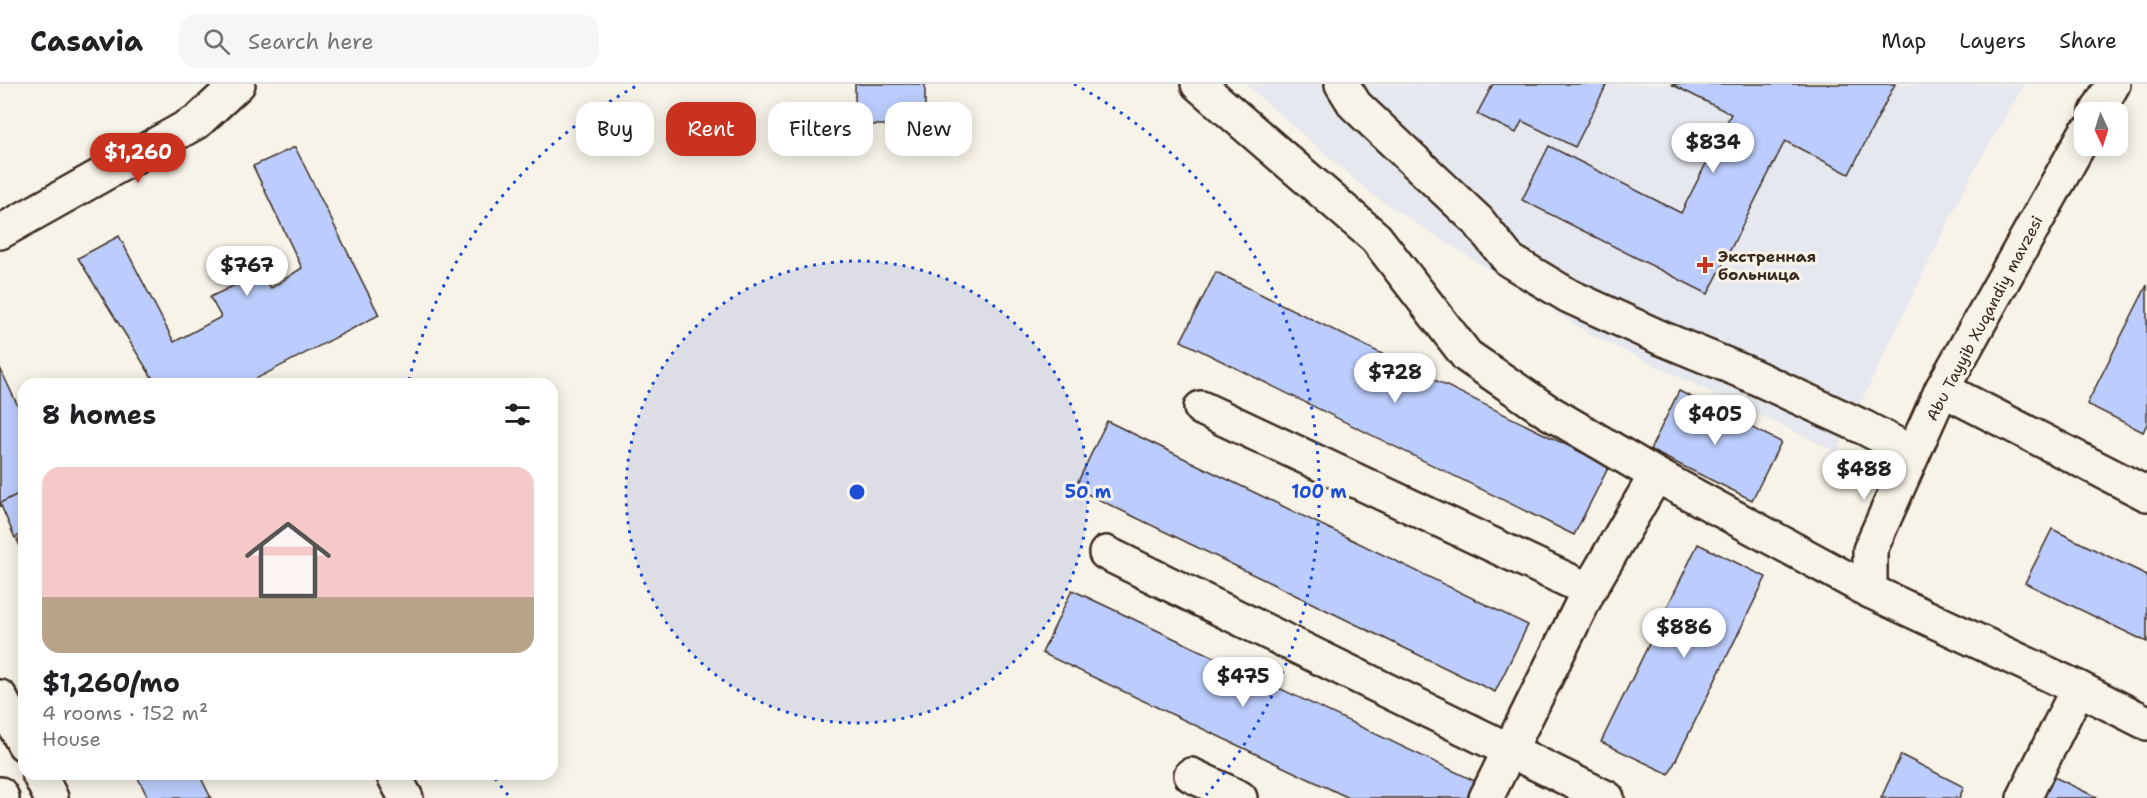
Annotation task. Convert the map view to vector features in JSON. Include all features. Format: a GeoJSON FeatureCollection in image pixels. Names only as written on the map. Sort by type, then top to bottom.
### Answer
{"type":"FeatureCollection","features":[{"type":"Feature","properties":{"kind":"street"},"geometry":{"type":"LineString","coordinates":[[0,232],[198,121],[238,84]]}},
{"type":"Feature","properties":{"kind":"street"},"geometry":{"type":"LineString","coordinates":[[1198,84],[1376,238],[1467,356],[1547,411],[1656,475],[1870,591],[2078,688],[2147,723]]}},
{"type":"Feature","properties":{"kind":"street"},"geometry":{"type":"LineString","coordinates":[[1342,84],[1355,105],[1478,221],[1509,260],[1569,296],[1766,382],[1913,453]]}},
{"type":"Feature","properties":{"kind":"street"},"geometry":{"type":"LineString","coordinates":[[2103,102],[2113,84]]}},
{"type":"Feature","properties":{"kind":"street","name":"Abu Tayyib Xuqandiy mavzesi"},"geometry":{"type":"LineString","coordinates":[[1870,591],[1870,550],[1942,389],[2074,154]]}},
{"type":"Feature","properties":{"kind":"street"},"geometry":{"type":"LineString","coordinates":[[1942,389],[2147,494]]}},
{"type":"Feature","properties":{"kind":"street"},"geometry":{"type":"LineString","coordinates":[[1202,408],[1589,590]]}},
{"type":"Feature","properties":{"kind":"street"},"geometry":{"type":"LineString","coordinates":[[1486,798],[1589,590],[1656,475]]}},
{"type":"Feature","properties":{"kind":"street"},"geometry":{"type":"LineString","coordinates":[[1106,553],[1511,750],[1557,787],[1607,798]]}},
{"type":"Feature","properties":{"kind":"street"},"geometry":{"type":"LineString","coordinates":[[2024,798],[2078,688]]}},
{"type":"Feature","properties":{"kind":"street"},"geometry":{"type":"LineString","coordinates":[[0,697],[18,732]]}},
{"type":"Feature","properties":{"kind":"street"},"geometry":{"type":"LineString","coordinates":[[1191,775],[1240,798]]}},
{"type":"Feature","properties":{"kind":"street"},"geometry":{"type":"LineString","coordinates":[[42,780],[51,798]]}},
{"type":"Feature","properties":{"kind":"street"},"geometry":{"type":"LineString","coordinates":[[396,780],[406,798]]}},
{"type":"Feature","properties":{"kind":"shaded area","name":"Экстренная больница"},"geometry":{"type":"Polygon","coordinates":[[[1245,84],[2025,84],[1970,177],[1837,452],[1591,335],[1374,196],[1245,84]]]}},
{"type":"Feature","properties":{"kind":"building"},"geometry":{"type":"Polygon","coordinates":[[[855,84],[925,84],[925,102],[885,102],[885,125],[873,125],[873,102],[855,102],[855,84]]]}},
{"type":"Feature","properties":{"kind":"building"},"geometry":{"type":"Polygon","coordinates":[[[1493,84],[1607,84],[1575,147],[1522,121],[1516,133],[1477,114],[1493,84]]]}},
{"type":"Feature","properties":{"kind":"building"},"geometry":{"type":"Polygon","coordinates":[[[1671,84],[1895,84],[1849,174],[1785,141],[1708,294],[1522,200],[1549,146],[1681,213],[1731,114],[1671,84]]]}},
{"type":"Feature","properties":{"kind":"building"},"geometry":{"type":"Polygon","coordinates":[[[295,147],[379,315],[258,378],[152,378],[78,258],[119,236],[174,342],[221,317],[210,297],[260,273],[271,288],[302,268],[253,166],[295,147]]]}},
{"type":"Feature","properties":{"kind":"building"},"geometry":{"type":"Polygon","coordinates":[[[1216,272],[1609,466],[1574,535],[1181,341],[1216,272]]]}},
{"type":"Feature","properties":{"kind":"building"},"geometry":{"type":"Polygon","coordinates":[[[2147,285],[2147,424],[2143,432],[2087,404],[2147,285]]]}},
{"type":"Feature","properties":{"kind":"building"},"geometry":{"type":"Polygon","coordinates":[[[0,368],[18,406],[18,498],[0,506],[0,368]]]}},
{"type":"Feature","properties":{"kind":"building"},"geometry":{"type":"Polygon","coordinates":[[[1679,391],[1781,442],[1752,500],[1650,450],[1679,391]]]}},
{"type":"Feature","properties":{"kind":"building"},"geometry":{"type":"Polygon","coordinates":[[[1107,421],[1528,625],[1495,692],[1075,488],[1107,421]]]}},
{"type":"Feature","properties":{"kind":"building"},"geometry":{"type":"Polygon","coordinates":[[[18,494],[18,536],[15,538],[0,503],[18,494]]]}},
{"type":"Feature","properties":{"kind":"building"},"geometry":{"type":"Polygon","coordinates":[[[2052,529],[2147,575],[2147,642],[2025,583],[2052,529]]]}},
{"type":"Feature","properties":{"kind":"building"},"geometry":{"type":"Polygon","coordinates":[[[1698,544],[1766,577],[1669,774],[1601,742],[1698,544]]]}},
{"type":"Feature","properties":{"kind":"building"},"geometry":{"type":"Polygon","coordinates":[[[1072,590],[1475,781],[1467,798],[1349,798],[1042,653],[1072,590]]]}},
{"type":"Feature","properties":{"kind":"building"},"geometry":{"type":"Polygon","coordinates":[[[1901,755],[1964,787],[1959,798],[1881,798],[1901,755]]]}},
{"type":"Feature","properties":{"kind":"building"},"geometry":{"type":"Polygon","coordinates":[[[2048,774],[2098,798],[2036,798],[2048,774]]]}},
{"type":"Feature","properties":{"kind":"building"},"geometry":{"type":"Polygon","coordinates":[[[139,780],[202,780],[211,798],[148,798],[139,780]]]}},
{"type":"Feature","properties":{"kind":"place","name":"Экстренная больница"},"geometry":{"type":"Point","coordinates":[1705,265]}}]}
